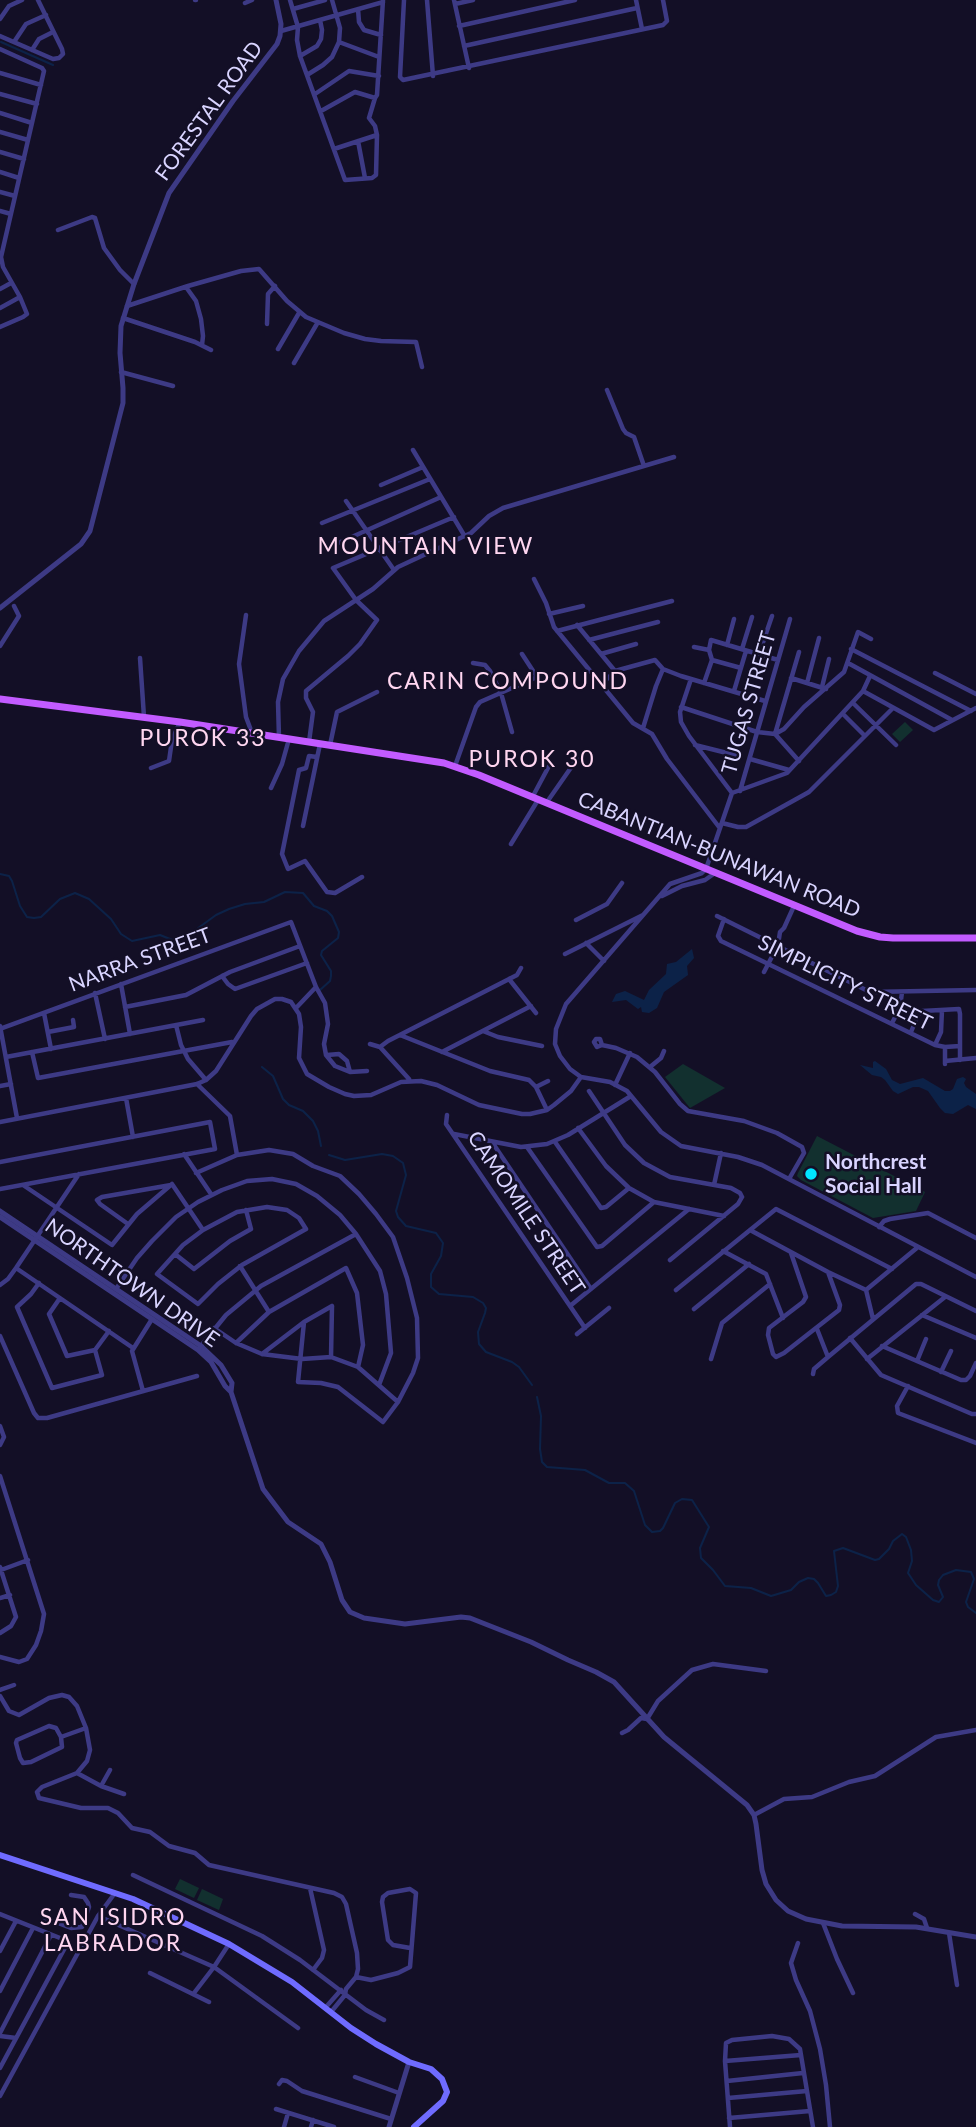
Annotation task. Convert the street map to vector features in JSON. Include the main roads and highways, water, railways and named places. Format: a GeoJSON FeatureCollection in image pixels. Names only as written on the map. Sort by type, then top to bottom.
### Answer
{"type":"FeatureCollection","features":[{"type":"Feature","properties":{"kind":"main road","name":"CABANTIAN-BUNAWAN ROAD"},"geometry":{"type":"LineString","coordinates":[[0,699],[180,722],[456,766],[841,925],[880,937],[976,938]]}},
{"type":"Feature","properties":{"kind":"main road"},"geometry":{"type":"LineString","coordinates":[[0,1855],[115,1892],[229,1944],[292,1982],[368,2039],[409,2062],[431,2069],[438,2074],[447,2089],[443,2101],[414,2127]]}},
{"type":"Feature","properties":{"kind":"water"},"geometry":{"type":"Polygon","coordinates":[[[692,949],[694,958],[687,966],[688,975],[664,992],[657,1008],[649,1013],[642,1012],[641,1007],[638,1009],[626,1000],[612,1002],[616,994],[625,991],[644,1000],[649,990],[666,974],[667,964],[676,962],[692,949]]]}},
{"type":"Feature","properties":{"kind":"water"},"geometry":{"type":"Polygon","coordinates":[[[875,1061],[886,1069],[892,1080],[900,1084],[923,1078],[945,1091],[950,1091],[957,1079],[963,1077],[966,1079],[966,1087],[976,1094],[976,1109],[968,1105],[953,1114],[945,1113],[928,1091],[919,1087],[898,1094],[885,1080],[872,1075],[860,1065],[873,1068],[875,1061]]]}},
{"type":"Feature","properties":{"kind":"waterway"},"geometry":{"type":"LineString","coordinates":[[1,42],[53,65]]}},
{"type":"Feature","properties":{"kind":"waterway"},"geometry":{"type":"LineString","coordinates":[[0,874],[9,876],[27,917],[41,917],[60,899],[75,893],[89,899],[111,919],[121,934],[132,941],[160,935],[175,941],[186,937],[229,909],[264,902],[285,892],[303,893],[314,906],[332,916],[339,932],[338,938],[322,951],[321,955],[331,971],[331,976],[330,981],[320,990]]}},
{"type":"Feature","properties":{"kind":"waterway"},"geometry":{"type":"LineString","coordinates":[[262,1067],[273,1076],[283,1099],[303,1111],[313,1121],[321,1146]]}},
{"type":"Feature","properties":{"kind":"waterway"},"geometry":{"type":"LineString","coordinates":[[329,1155],[345,1160],[382,1154],[393,1156],[403,1163],[406,1175],[396,1211],[398,1217],[406,1226],[436,1233],[443,1243],[441,1256],[431,1274],[431,1287],[439,1294],[473,1297],[483,1303],[486,1308],[478,1332],[479,1344],[486,1352],[519,1367],[532,1385]]}},
{"type":"Feature","properties":{"kind":"waterway"},"geometry":{"type":"LineString","coordinates":[[537,1397],[541,1416],[542,1462],[547,1467],[585,1470],[609,1483],[625,1483],[634,1491],[645,1525],[652,1532],[663,1528],[675,1503],[682,1499],[692,1500],[709,1527],[700,1548],[701,1558],[725,1586],[751,1588],[771,1596],[791,1590],[808,1578],[814,1579],[826,1596],[831,1595],[836,1592],[838,1586],[834,1551],[843,1548],[875,1560],[902,1534],[911,1550],[912,1561],[908,1573],[916,1585],[939,1602],[943,1597],[938,1585],[943,1575],[956,1570],[971,1572],[974,1579],[966,1602],[976,1613]]}},
{"type":"Feature","properties":{"kind":"place","name":"Northcrest Social Hall"},"geometry":{"type":"Point","coordinates":[811,1174]}},
{"type":"Feature","properties":{"kind":"district","name":"MOUNTAIN VIEW"},"geometry":{"type":"Point","coordinates":[426,547]}},
{"type":"Feature","properties":{"kind":"district","name":"CARIN COMPOUND"},"geometry":{"type":"Point","coordinates":[508,682]}},
{"type":"Feature","properties":{"kind":"district","name":"PUROK 33"},"geometry":{"type":"Point","coordinates":[203,739]}},
{"type":"Feature","properties":{"kind":"district","name":"PUROK 30"},"geometry":{"type":"Point","coordinates":[532,760]}},
{"type":"Feature","properties":{"kind":"district","name":"SAN ISIDRO LABRADOR"},"geometry":{"type":"Point","coordinates":[113,1931]}}]}
